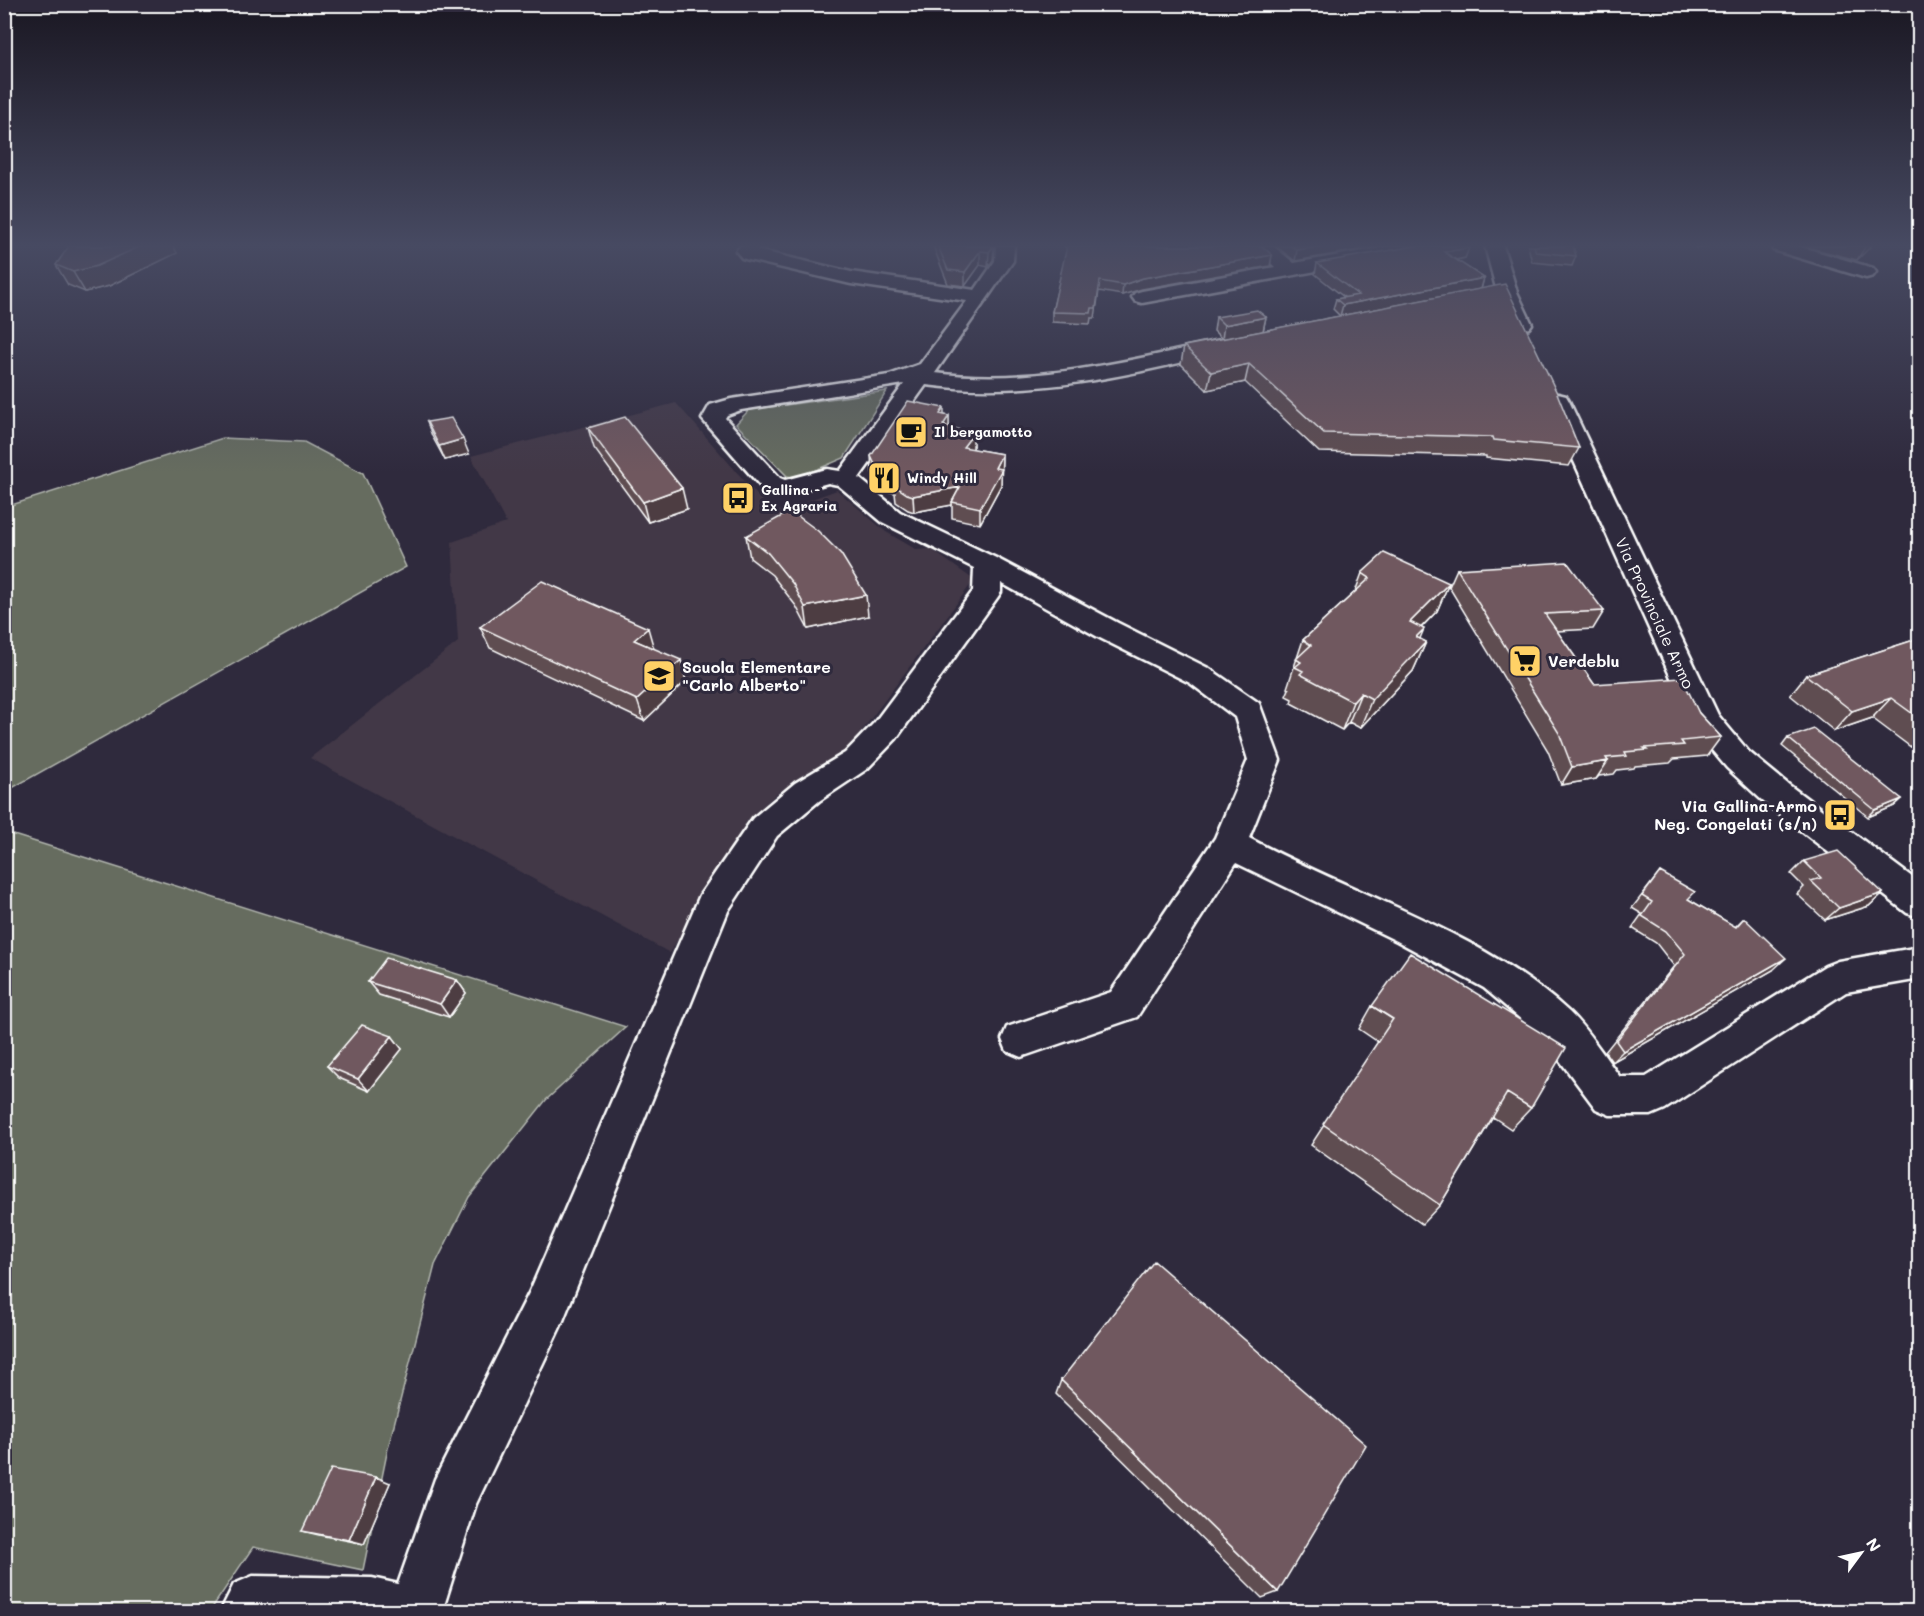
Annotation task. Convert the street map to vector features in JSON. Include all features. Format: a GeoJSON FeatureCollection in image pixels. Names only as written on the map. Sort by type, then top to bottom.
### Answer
{"type":"FeatureCollection","features":[{"type":"Feature","properties":{"kind":"street"},"geometry":{"type":"LineString","coordinates":[[846,479],[962,321]]}},
{"type":"Feature","properties":{"kind":"street"},"geometry":{"type":"LineString","coordinates":[[1516,321],[1532,345]]}},
{"type":"Feature","properties":{"kind":"street"},"geometry":{"type":"LineString","coordinates":[[1021,1039],[1124,1005],[1230,844],[1264,760],[1248,711],[1200,676],[1108,630],[987,564],[891,517],[846,479],[827,476],[784,488],[771,483],[713,419],[718,410],[738,404],[893,381],[922,374],[946,383],[981,385],[1067,378],[1246,342]]}},
{"type":"Feature","properties":{"kind":"street","name":"Via Provinciale Armo"},"geometry":{"type":"LineString","coordinates":[[1547,378],[1705,721],[1738,760],[1777,794],[1920,903]]}},
{"type":"Feature","properties":{"kind":"street"},"geometry":{"type":"LineString","coordinates":[[415,1611],[453,1497],[546,1307],[713,905],[765,827],[807,792],[856,761],[885,731],[987,592],[987,564]]}},
{"type":"Feature","properties":{"kind":"street"},"geometry":{"type":"LineString","coordinates":[[1230,844],[1268,865],[1410,930],[1497,977],[1557,1026],[1610,1096],[1651,1096],[1838,977],[1920,963]]}},
{"type":"Feature","properties":{"kind":"street"},"geometry":{"type":"LineString","coordinates":[[247,1611],[253,1603],[372,1605],[404,1611]]}},
{"type":"Feature","properties":{"kind":"shaded area","name":"Scuola Elementare \"Carlo Alberto\""},"geometry":{"type":"Polygon","coordinates":[[[676,403],[773,513],[837,490],[886,532],[917,550],[931,549],[974,580],[850,747],[776,794],[747,821],[670,953],[310,758],[458,642],[452,542],[506,523],[471,456],[676,403]]]}},
{"type":"Feature","properties":{"kind":"green space"},"geometry":{"type":"Polygon","coordinates":[[[887,391],[844,458],[797,478],[787,476],[736,424],[749,410],[887,391]]]}},
{"type":"Feature","properties":{"kind":"green space"},"geometry":{"type":"Polygon","coordinates":[[[223,438],[304,442],[363,473],[406,567],[5,792],[5,507],[223,438]]]}},
{"type":"Feature","properties":{"kind":"green space"},"geometry":{"type":"Polygon","coordinates":[[[4,832],[626,1027],[546,1100],[469,1197],[435,1265],[388,1448],[363,1570],[253,1547],[210,1611],[5,1611],[4,832]]]}},
{"type":"Feature","properties":{"kind":"building"},"geometry":{"type":"Polygon","coordinates":[[[1220,321],[1243,321],[1224,325],[1220,321]]]}},
{"type":"Feature","properties":{"kind":"building"},"geometry":{"type":"Polygon","coordinates":[[[1311,321],[1523,321],[1557,393],[1579,448],[1494,440],[1493,437],[1324,433],[1249,364],[1211,372],[1184,346],[1311,321]]]}},
{"type":"Feature","properties":{"kind":"building"},"geometry":{"type":"Polygon","coordinates":[[[908,401],[944,408],[940,414],[949,416],[943,425],[973,434],[963,447],[1002,454],[995,468],[1002,469],[980,508],[952,502],[960,487],[913,496],[907,494],[895,486],[898,478],[885,475],[876,467],[871,456],[908,401]]]}},
{"type":"Feature","properties":{"kind":"building"},"geometry":{"type":"Polygon","coordinates":[[[625,417],[682,488],[643,502],[588,428],[625,417]]]}},
{"type":"Feature","properties":{"kind":"building"},"geometry":{"type":"Polygon","coordinates":[[[451,418],[463,439],[439,446],[427,422],[451,418]]]}},
{"type":"Feature","properties":{"kind":"building"},"geometry":{"type":"Polygon","coordinates":[[[791,511],[818,531],[841,554],[866,595],[805,607],[793,584],[768,553],[746,536],[791,511]]]}},
{"type":"Feature","properties":{"kind":"building"},"geometry":{"type":"Polygon","coordinates":[[[1384,553],[1449,583],[1410,622],[1424,629],[1416,637],[1426,642],[1372,699],[1361,693],[1353,702],[1300,674],[1303,671],[1295,667],[1301,662],[1296,659],[1311,645],[1303,640],[1370,578],[1362,573],[1384,553]]]}},
{"type":"Feature","properties":{"kind":"building"},"geometry":{"type":"Polygon","coordinates":[[[1567,562],[1604,611],[1545,614],[1594,684],[1682,678],[1699,713],[1721,737],[1681,741],[1684,745],[1644,748],[1647,750],[1625,752],[1627,756],[1606,758],[1608,761],[1572,767],[1559,733],[1457,569],[1567,562]]]}},
{"type":"Feature","properties":{"kind":"building"},"geometry":{"type":"Polygon","coordinates":[[[542,581],[648,628],[634,640],[681,660],[637,700],[480,627],[542,581]]]}},
{"type":"Feature","properties":{"kind":"building"},"geometry":{"type":"Polygon","coordinates":[[[1920,638],[1920,719],[1891,698],[1852,711],[1806,675],[1920,638]]]}},
{"type":"Feature","properties":{"kind":"building"},"geometry":{"type":"Polygon","coordinates":[[[1814,729],[1902,799],[1875,810],[1788,738],[1814,729]]]}},
{"type":"Feature","properties":{"kind":"building"},"geometry":{"type":"Polygon","coordinates":[[[1838,851],[1883,893],[1839,908],[1811,881],[1821,878],[1804,861],[1838,851]]]}},
{"type":"Feature","properties":{"kind":"building"},"geometry":{"type":"Polygon","coordinates":[[[1660,872],[1695,892],[1688,899],[1736,927],[1744,918],[1786,958],[1623,1051],[1616,1041],[1685,954],[1666,931],[1642,916],[1652,902],[1642,896],[1660,872]]]}},
{"type":"Feature","properties":{"kind":"building"},"geometry":{"type":"Polygon","coordinates":[[[1410,953],[1566,1048],[1531,1108],[1507,1093],[1440,1205],[1323,1124],[1393,1019],[1372,1006],[1410,953]]]}},
{"type":"Feature","properties":{"kind":"building"},"geometry":{"type":"Polygon","coordinates":[[[386,958],[457,980],[440,1004],[368,982],[386,958]]]}},
{"type":"Feature","properties":{"kind":"building"},"geometry":{"type":"Polygon","coordinates":[[[362,1025],[392,1036],[358,1079],[327,1066],[362,1025]]]}},
{"type":"Feature","properties":{"kind":"building"},"geometry":{"type":"Polygon","coordinates":[[[1154,1261],[1366,1445],[1278,1592],[1061,1380],[1154,1261]]]}},
{"type":"Feature","properties":{"kind":"building"},"geometry":{"type":"Polygon","coordinates":[[[331,1469],[376,1477],[349,1540],[302,1531],[331,1469]]]}},
{"type":"Feature","properties":{"kind":"place","name":"Il bergamotto"},"geometry":{"type":"Point","coordinates":[911,432]}},
{"type":"Feature","properties":{"kind":"place","name":"Windy Hill"},"geometry":{"type":"Point","coordinates":[884,478]}},
{"type":"Feature","properties":{"kind":"place","name":"Gallina - Ex Agraria"},"geometry":{"type":"Point","coordinates":[738,498]}},
{"type":"Feature","properties":{"kind":"place","name":"Verdeblu"},"geometry":{"type":"Point","coordinates":[1525,661]}},
{"type":"Feature","properties":{"kind":"place","name":"Scuola Elementare \"Carlo Alberto\""},"geometry":{"type":"Point","coordinates":[659,676]}},
{"type":"Feature","properties":{"kind":"place","name":"Via Gallina-Armo Neg. Congelati (s/n)"},"geometry":{"type":"Point","coordinates":[1840,815]}}]}
